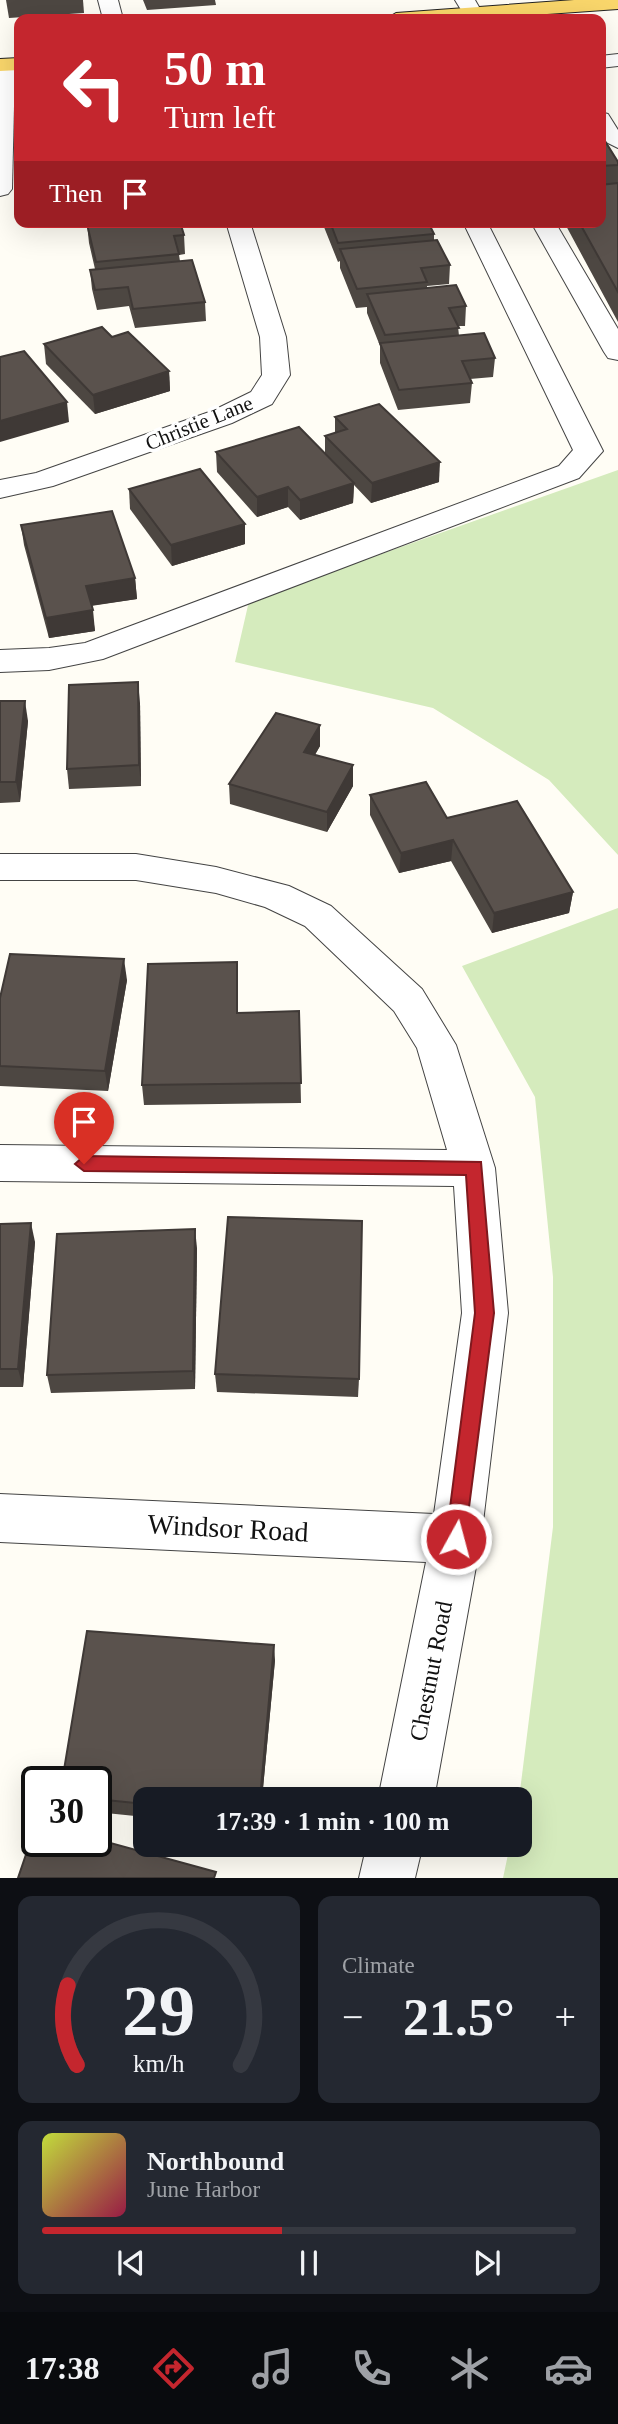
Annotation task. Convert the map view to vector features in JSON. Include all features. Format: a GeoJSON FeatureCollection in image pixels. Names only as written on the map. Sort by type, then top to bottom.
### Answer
{"type":"FeatureCollection","features":[{"type":"Feature","properties":{"kind":"main road"},"geometry":{"type":"LineString","coordinates":[[426,14],[469,7],[618,3]]}},
{"type":"Feature","properties":{"kind":"street"},"geometry":{"type":"LineString","coordinates":[[0,189],[6,59]]}},
{"type":"Feature","properties":{"kind":"street","name":"Christie Lane"},"geometry":{"type":"LineString","coordinates":[[0,489],[43,480],[222,417],[262,398],[276,375],[273,337],[240,228]]}},
{"type":"Feature","properties":{"kind":"street"},"geometry":{"type":"LineString","coordinates":[[0,661],[49,659],[91,652],[569,472],[588,451],[478,228]]}},
{"type":"Feature","properties":{"kind":"street"},"geometry":{"type":"LineString","coordinates":[[546,228],[618,352]]}},
{"type":"Feature","properties":{"kind":"street","name":"Chestnut Road"},"geometry":{"type":"LineString","coordinates":[[0,867],[136,867],[216,880],[276,896],[318,916],[408,1000],[436,1045],[474,1168],[485,1313],[456,1539],[408,1787]]}},
{"type":"Feature","properties":{"kind":"street"},"geometry":{"type":"LineString","coordinates":[[0,1163],[474,1168]]}},
{"type":"Feature","properties":{"kind":"street","name":"Windsor Road"},"geometry":{"type":"LineString","coordinates":[[0,1518],[456,1539]]}},
{"type":"Feature","properties":{"kind":"street"},"geometry":{"type":"LineString","coordinates":[[387,1878],[393,1857]]}},
{"type":"Feature","properties":{"kind":"green space"},"geometry":{"type":"Polygon","coordinates":[[[618,470],[618,855],[549,780],[433,708],[235,662],[249,601],[618,470]]]}},
{"type":"Feature","properties":{"kind":"green space"},"geometry":{"type":"Polygon","coordinates":[[[618,908],[618,1878],[503,1878],[507,1857],[532,1857],[532,1787],[520,1787],[553,1527],[553,1277],[535,1097],[462,966],[618,908]]]}},
{"type":"Feature","properties":{"kind":"building"},"geometry":{"type":"Polygon","coordinates":[[[606,143],[618,162],[618,165],[606,166],[606,143]]]}},
{"type":"Feature","properties":{"kind":"building"},"geometry":{"type":"Polygon","coordinates":[[[618,183],[618,292],[582,228],[606,228],[606,184],[618,183]]]}},
{"type":"Feature","properties":{"kind":"building"},"geometry":{"type":"Polygon","coordinates":[[[88,228],[182,228],[184,235],[174,236],[179,254],[96,262],[88,228]]]}},
{"type":"Feature","properties":{"kind":"building"},"geometry":{"type":"Polygon","coordinates":[[[332,228],[431,228],[434,234],[338,243],[332,228]]]}},
{"type":"Feature","properties":{"kind":"building"},"geometry":{"type":"Polygon","coordinates":[[[437,240],[450,265],[421,268],[427,282],[357,289],[340,249],[437,240]]]}},
{"type":"Feature","properties":{"kind":"building"},"geometry":{"type":"Polygon","coordinates":[[[192,260],[205,302],[133,309],[128,287],[95,290],[90,270],[192,260]]]}},
{"type":"Feature","properties":{"kind":"building"},"geometry":{"type":"Polygon","coordinates":[[[456,285],[466,306],[449,308],[459,328],[385,335],[367,294],[456,285]]]}},
{"type":"Feature","properties":{"kind":"building"},"geometry":{"type":"Polygon","coordinates":[[[102,327],[112,337],[128,332],[169,371],[93,395],[44,344],[102,327]]]}},
{"type":"Feature","properties":{"kind":"building"},"geometry":{"type":"Polygon","coordinates":[[[484,333],[495,358],[462,361],[472,383],[399,390],[380,343],[484,333]]]}},
{"type":"Feature","properties":{"kind":"building"},"geometry":{"type":"Polygon","coordinates":[[[24,351],[67,402],[0,421],[0,357],[24,351]]]}},
{"type":"Feature","properties":{"kind":"building"},"geometry":{"type":"Polygon","coordinates":[[[379,404],[440,462],[372,483],[325,436],[347,429],[335,417],[379,404]]]}},
{"type":"Feature","properties":{"kind":"building"},"geometry":{"type":"Polygon","coordinates":[[[299,427],[354,483],[300,500],[288,487],[257,497],[216,452],[299,427]]]}},
{"type":"Feature","properties":{"kind":"building"},"geometry":{"type":"Polygon","coordinates":[[[200,469],[245,524],[171,545],[129,489],[200,469]]]}},
{"type":"Feature","properties":{"kind":"building"},"geometry":{"type":"Polygon","coordinates":[[[112,511],[135,578],[86,586],[93,610],[46,618],[21,525],[112,511]]]}},
{"type":"Feature","properties":{"kind":"building"},"geometry":{"type":"Polygon","coordinates":[[[138,682],[139,765],[67,769],[69,685],[138,682]]]}},
{"type":"Feature","properties":{"kind":"building"},"geometry":{"type":"Polygon","coordinates":[[[0,701],[25,701],[16,782],[0,782],[0,701]]]}},
{"type":"Feature","properties":{"kind":"building"},"geometry":{"type":"Polygon","coordinates":[[[276,713],[320,725],[304,752],[353,765],[327,812],[229,784],[276,713]]]}},
{"type":"Feature","properties":{"kind":"building"},"geometry":{"type":"Polygon","coordinates":[[[426,782],[447,818],[517,801],[573,892],[494,913],[453,840],[401,853],[370,795],[426,782]]]}},
{"type":"Feature","properties":{"kind":"building"},"geometry":{"type":"Polygon","coordinates":[[[10,954],[124,959],[105,1071],[0,1066],[0,998],[10,954]]]}},
{"type":"Feature","properties":{"kind":"building"},"geometry":{"type":"Polygon","coordinates":[[[237,962],[237,1013],[299,1011],[301,1083],[142,1085],[148,964],[237,962]]]}},
{"type":"Feature","properties":{"kind":"building"},"geometry":{"type":"Polygon","coordinates":[[[228,1217],[362,1221],[359,1379],[215,1374],[228,1217]]]}},
{"type":"Feature","properties":{"kind":"building"},"geometry":{"type":"Polygon","coordinates":[[[31,1223],[18,1369],[0,1369],[0,1224],[31,1223]]]}},
{"type":"Feature","properties":{"kind":"building"},"geometry":{"type":"Polygon","coordinates":[[[195,1229],[193,1371],[47,1375],[57,1234],[195,1229]]]}},
{"type":"Feature","properties":{"kind":"building"},"geometry":{"type":"Polygon","coordinates":[[[87,1631],[274,1645],[261,1787],[133,1787],[133,1803],[112,1801],[112,1766],[65,1766],[87,1631]]]}},
{"type":"Feature","properties":{"kind":"building"},"geometry":{"type":"Polygon","coordinates":[[[112,1843],[133,1849],[133,1857],[161,1857],[216,1872],[214,1878],[18,1878],[25,1857],[112,1857],[112,1843]]]}},
{"type":"Feature","properties":{"kind":"route"},"geometry":{"type":"LineString","coordinates":[[84,1164],[474,1168],[485,1313],[456,1539]]}}]}
